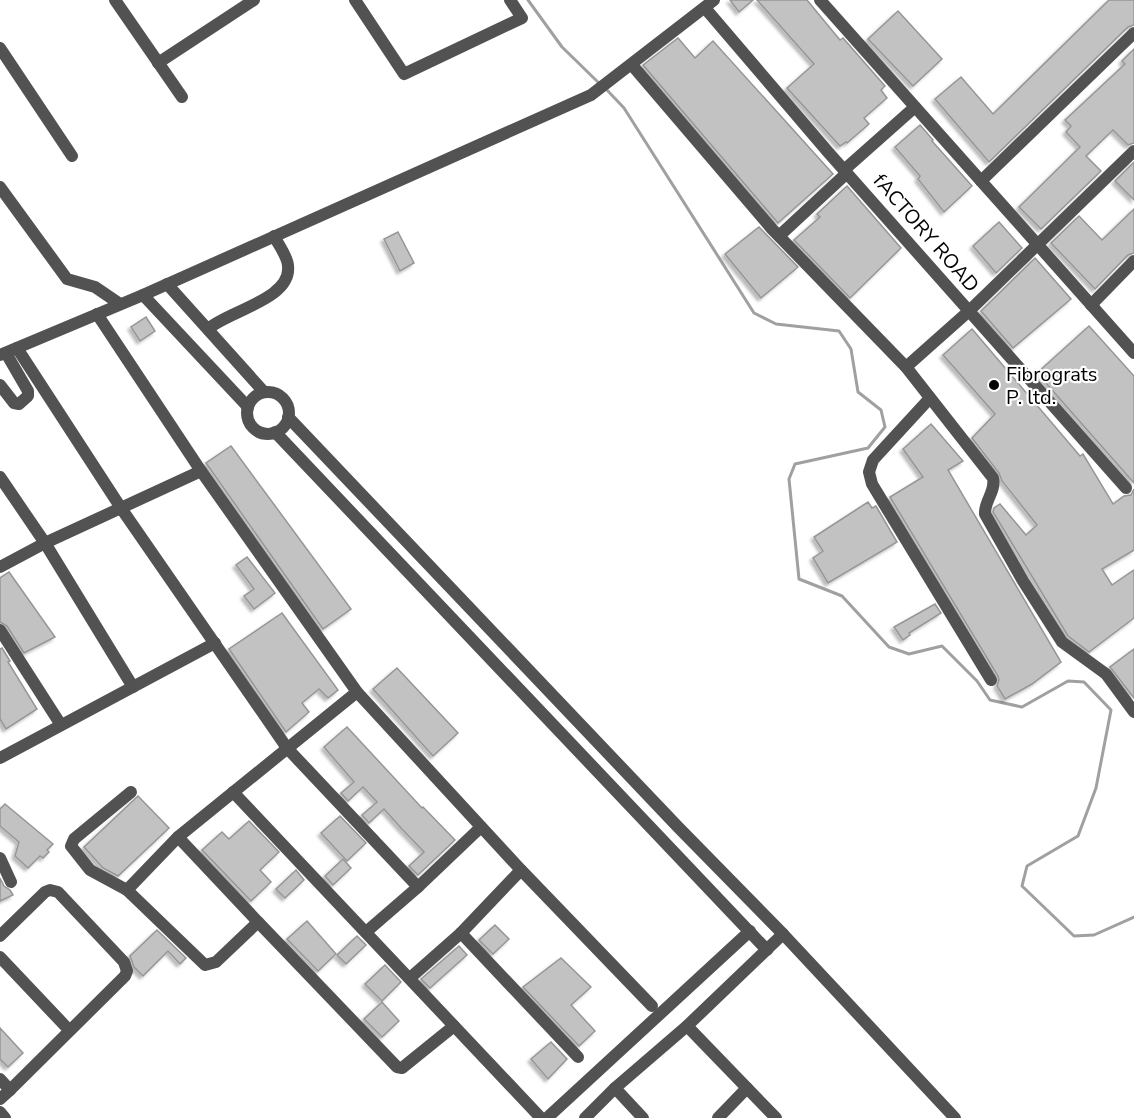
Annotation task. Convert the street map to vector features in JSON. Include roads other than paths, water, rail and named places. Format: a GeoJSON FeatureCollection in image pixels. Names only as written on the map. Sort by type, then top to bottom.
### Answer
{"type":"FeatureCollection","features":[{"type":"Feature","properties":{"kind":"street"},"geometry":{"type":"LineString","coordinates":[[115,0],[182,97]]}},
{"type":"Feature","properties":{"kind":"street"},"geometry":{"type":"LineString","coordinates":[[158,63],[254,0]]}},
{"type":"Feature","properties":{"kind":"street"},"geometry":{"type":"LineString","coordinates":[[355,0],[404,74],[522,18],[510,0]]}},
{"type":"Feature","properties":{"kind":"street"},"geometry":{"type":"LineString","coordinates":[[820,0],[1134,353]]}},
{"type":"Feature","properties":{"kind":"street"},"geometry":{"type":"LineString","coordinates":[[8,352],[167,284],[591,95],[709,4]]}},
{"type":"Feature","properties":{"kind":"street","name":"fACTORY ROAD"},"geometry":{"type":"LineString","coordinates":[[709,4],[846,171],[1123,485]]}},
{"type":"Feature","properties":{"kind":"street"},"geometry":{"type":"LineString","coordinates":[[981,181],[1134,33]]}},
{"type":"Feature","properties":{"kind":"street"},"geometry":{"type":"LineString","coordinates":[[0,48],[72,156]]}},
{"type":"Feature","properties":{"kind":"street"},"geometry":{"type":"LineString","coordinates":[[632,65],[779,236],[906,367],[993,478],[994,485],[984,505],[985,514],[1023,581],[1062,642],[1106,674],[1134,712]]}},
{"type":"Feature","properties":{"kind":"street"},"geometry":{"type":"LineString","coordinates":[[779,236],[915,107]]}},
{"type":"Feature","properties":{"kind":"street"},"geometry":{"type":"LineString","coordinates":[[906,367],[969,311],[1134,151]]}},
{"type":"Feature","properties":{"kind":"street"},"geometry":{"type":"LineString","coordinates":[[0,187],[67,279],[95,287],[120,304]]}},
{"type":"Feature","properties":{"kind":"street"},"geometry":{"type":"LineString","coordinates":[[208,329],[216,322],[276,292],[287,279],[289,264],[274,236]]}},
{"type":"Feature","properties":{"kind":"street"},"geometry":{"type":"LineString","coordinates":[[1091,305],[1134,261]]}},
{"type":"Feature","properties":{"kind":"street"},"geometry":{"type":"LineString","coordinates":[[167,284],[264,392]]}},
{"type":"Feature","properties":{"kind":"street"},"geometry":{"type":"LineString","coordinates":[[142,295],[248,407]]}},
{"type":"Feature","properties":{"kind":"street"},"geometry":{"type":"LineString","coordinates":[[97,314],[201,471],[357,692],[521,870],[652,1006]]}},
{"type":"Feature","properties":{"kind":"street"},"geometry":{"type":"LineString","coordinates":[[0,386],[14,403],[19,404],[28,396],[28,391],[8,352]]}},
{"type":"Feature","properties":{"kind":"street"},"geometry":{"type":"LineString","coordinates":[[8,352],[121,508],[287,748],[418,886]]}},
{"type":"Feature","properties":{"kind":"street"},"geometry":{"type":"LineString","coordinates":[[264,392],[275,393],[287,405],[288,417],[284,426],[275,432],[263,433],[254,428],[248,418],[248,407],[254,397],[264,392]]}},
{"type":"Feature","properties":{"kind":"street"},"geometry":{"type":"LineString","coordinates":[[930,398],[873,460],[869,472],[872,484],[991,680]]}},
{"type":"Feature","properties":{"kind":"street"},"geometry":{"type":"LineString","coordinates":[[288,417],[678,827],[783,934],[955,1118]]}},
{"type":"Feature","properties":{"kind":"street"},"geometry":{"type":"LineString","coordinates":[[275,432],[767,950]]}},
{"type":"Feature","properties":{"kind":"street"},"geometry":{"type":"LineString","coordinates":[[0,567],[45,543],[201,471]]}},
{"type":"Feature","properties":{"kind":"street"},"geometry":{"type":"LineString","coordinates":[[0,477],[45,543],[133,687]]}},
{"type":"Feature","properties":{"kind":"street"},"geometry":{"type":"LineString","coordinates":[[0,630],[61,725]]}},
{"type":"Feature","properties":{"kind":"street"},"geometry":{"type":"LineString","coordinates":[[0,758],[215,644]]}},
{"type":"Feature","properties":{"kind":"street"},"geometry":{"type":"LineString","coordinates":[[529,700],[544,684]]}},
{"type":"Feature","properties":{"kind":"street"},"geometry":{"type":"LineString","coordinates":[[127,890],[178,837],[357,692]]}},
{"type":"Feature","properties":{"kind":"street"},"geometry":{"type":"LineString","coordinates":[[131,792],[74,840],[71,846],[90,870],[127,890],[205,965],[216,962],[258,922]]}},
{"type":"Feature","properties":{"kind":"street"},"geometry":{"type":"LineString","coordinates":[[232,792],[541,1118]]}},
{"type":"Feature","properties":{"kind":"street"},"geometry":{"type":"LineString","coordinates":[[366,932],[481,827]]}},
{"type":"Feature","properties":{"kind":"street"},"geometry":{"type":"LineString","coordinates":[[178,837],[397,1067],[402,1068],[454,1026]]}},
{"type":"Feature","properties":{"kind":"street"},"geometry":{"type":"LineString","coordinates":[[0,858],[11,882]]}},
{"type":"Feature","properties":{"kind":"street"},"geometry":{"type":"LineString","coordinates":[[410,978],[461,933],[521,870]]}},
{"type":"Feature","properties":{"kind":"street"},"geometry":{"type":"LineString","coordinates":[[0,936],[45,892],[50,890],[58,892],[124,962],[127,971],[0,1099]]}},
{"type":"Feature","properties":{"kind":"street"},"geometry":{"type":"LineString","coordinates":[[547,1118],[750,931]]}},
{"type":"Feature","properties":{"kind":"street"},"geometry":{"type":"LineString","coordinates":[[461,933],[578,1057]]}},
{"type":"Feature","properties":{"kind":"street"},"geometry":{"type":"LineString","coordinates":[[585,1118],[615,1088],[687,1026],[783,934]]}},
{"type":"Feature","properties":{"kind":"street"},"geometry":{"type":"LineString","coordinates":[[0,957],[69,1030]]}},
{"type":"Feature","properties":{"kind":"street"},"geometry":{"type":"LineString","coordinates":[[687,1026],[777,1118]]}},
{"type":"Feature","properties":{"kind":"street"},"geometry":{"type":"LineString","coordinates":[[0,1079],[10,1090]]}},
{"type":"Feature","properties":{"kind":"street"},"geometry":{"type":"LineString","coordinates":[[615,1088],[643,1118]]}},
{"type":"Feature","properties":{"kind":"street"},"geometry":{"type":"LineString","coordinates":[[718,1118],[747,1088]]}},
{"type":"Feature","properties":{"kind":"street"},"geometry":{"type":"LineString","coordinates":[[0,1112],[5,1118]]}},
{"type":"Feature","properties":{"kind":"waterway"},"geometry":{"type":"LineString","coordinates":[[528,0],[562,47],[601,85]]}},
{"type":"Feature","properties":{"kind":"waterway"},"geometry":{"type":"LineString","coordinates":[[606,89],[624,108],[754,313],[776,324],[839,331],[851,349],[858,392],[881,410],[885,427],[868,448],[795,464],[789,479],[799,579],[842,596],[889,647],[909,654],[942,646],[977,681],[990,700],[1022,707],[1068,681],[1084,682],[1111,710],[1096,788],[1078,836],[1027,866],[1022,886],[1074,936],[1094,935],[1134,917]]}},
{"type":"Feature","properties":{"kind":"place","name":"Fibrograts P. ltd."},"geometry":{"type":"Point","coordinates":[994,385]}}]}
